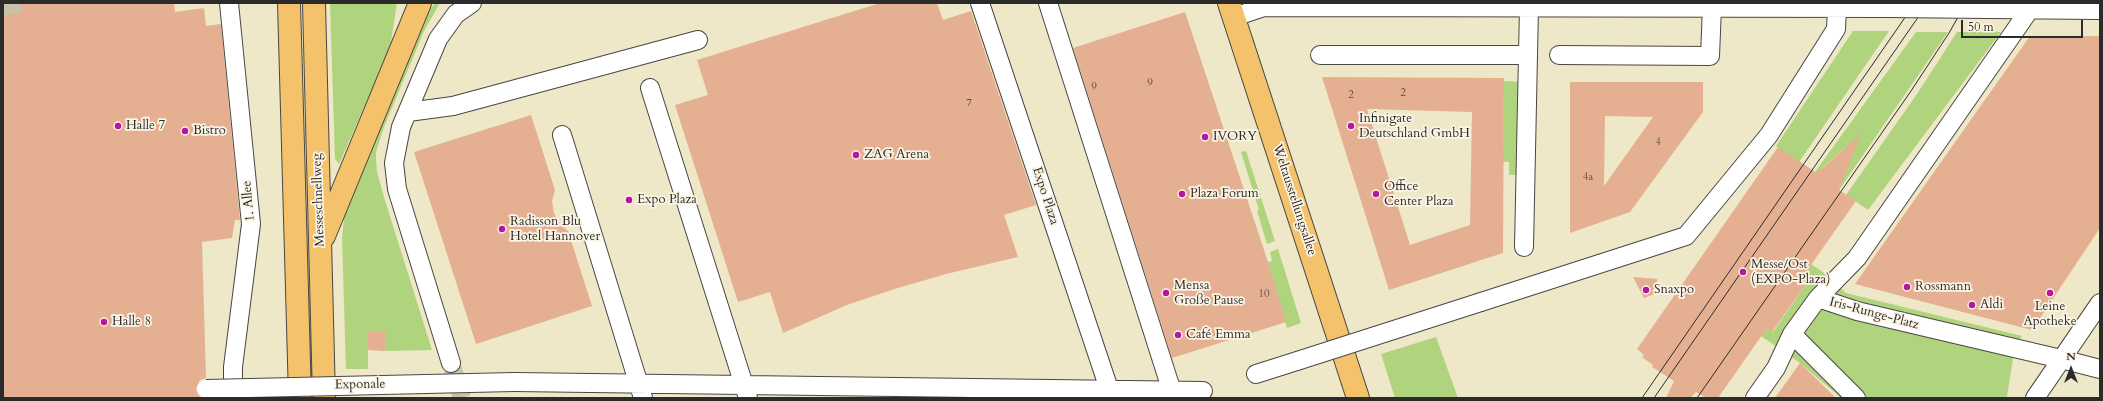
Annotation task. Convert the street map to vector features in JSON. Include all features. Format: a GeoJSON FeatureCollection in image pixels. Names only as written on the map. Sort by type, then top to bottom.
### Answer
{"type":"FeatureCollection","features":[{"type":"Feature","properties":{"kind":"main road","name":"Messeschnellweg"},"geometry":{"type":"LineString","coordinates":[[289,3],[300,398]]}},
{"type":"Feature","properties":{"kind":"main road","name":"Messeschnellweg"},"geometry":{"type":"LineString","coordinates":[[314,3],[324,398]]}},
{"type":"Feature","properties":{"kind":"main road"},"geometry":{"type":"LineString","coordinates":[[320,244],[420,3]]}},
{"type":"Feature","properties":{"kind":"main road","name":"Weltausstellungsallee"},"geometry":{"type":"LineString","coordinates":[[1231,10],[1358,398]]}},
{"type":"Feature","properties":{"kind":"street","name":"1. Allee"},"geometry":{"type":"LineString","coordinates":[[229,3],[251,224],[233,367],[233,398]]}},
{"type":"Feature","properties":{"kind":"street"},"geometry":{"type":"LineString","coordinates":[[451,363],[397,189],[394,163],[401,127],[438,39],[456,14],[472,3]]}},
{"type":"Feature","properties":{"kind":"street","name":"Expo Plaza"},"geometry":{"type":"LineString","coordinates":[[980,3],[1110,394]]}},
{"type":"Feature","properties":{"kind":"street"},"geometry":{"type":"LineString","coordinates":[[1048,3],[1172,394]]}},
{"type":"Feature","properties":{"kind":"street"},"geometry":{"type":"LineString","coordinates":[[1559,55],[1710,56],[1706,5]]}},
{"type":"Feature","properties":{"kind":"street"},"geometry":{"type":"LineString","coordinates":[[1231,10],[1264,7],[1706,5],[1837,8],[2100,10]]}},
{"type":"Feature","properties":{"kind":"street"},"geometry":{"type":"LineString","coordinates":[[1524,248],[1529,7]]}},
{"type":"Feature","properties":{"kind":"street"},"geometry":{"type":"LineString","coordinates":[[1256,374],[1686,236],[1769,135],[1836,29],[1837,8]]}},
{"type":"Feature","properties":{"kind":"street"},"geometry":{"type":"LineString","coordinates":[[1818,298],[1857,258],[2030,9]]}},
{"type":"Feature","properties":{"kind":"street"},"geometry":{"type":"LineString","coordinates":[[408,112],[453,106],[698,40]]}},
{"type":"Feature","properties":{"kind":"street"},"geometry":{"type":"LineString","coordinates":[[1320,55],[1528,55]]}},
{"type":"Feature","properties":{"kind":"street"},"geometry":{"type":"LineString","coordinates":[[650,88],[746,392]]}},
{"type":"Feature","properties":{"kind":"street"},"geometry":{"type":"LineString","coordinates":[[562,135],[641,391],[1172,394],[1203,391]]}},
{"type":"Feature","properties":{"kind":"street","name":"Iris-Runge-Platz"},"geometry":{"type":"LineString","coordinates":[[1755,398],[1776,368],[1792,334],[1818,298],[1857,311],[2061,358],[2100,369]]}},
{"type":"Feature","properties":{"kind":"street"},"geometry":{"type":"LineString","coordinates":[[2035,398],[2100,303]]}},
{"type":"Feature","properties":{"kind":"street"},"geometry":{"type":"LineString","coordinates":[[1792,334],[1856,398]]}},
{"type":"Feature","properties":{"kind":"street","name":"Exponale"},"geometry":{"type":"LineString","coordinates":[[206,389],[514,382],[641,391]]}},
{"type":"Feature","properties":{"kind":"green space"},"geometry":{"type":"Polygon","coordinates":[[[330,3],[397,3],[390,48],[339,164],[335,159],[330,3]]]}},
{"type":"Feature","properties":{"kind":"green space"},"geometry":{"type":"Polygon","coordinates":[[[435,3],[440,3],[425,29],[384,127],[376,152],[377,172],[384,197],[432,350],[385,351],[385,331],[368,331],[368,369],[346,369],[342,238],[345,209],[427,13],[435,3]]]}},
{"type":"Feature","properties":{"kind":"green space"},"geometry":{"type":"Polygon","coordinates":[[[1853,31],[1889,31],[1799,162],[1776,146],[1853,31]]]}},
{"type":"Feature","properties":{"kind":"green space"},"geometry":{"type":"Polygon","coordinates":[[[1916,32],[1948,32],[1839,190],[1836,188],[1845,148],[1823,167],[1820,176],[1815,172],[1916,32]]]}},
{"type":"Feature","properties":{"kind":"green space"},"geometry":{"type":"Polygon","coordinates":[[[1957,32],[2001,32],[1868,210],[1846,195],[1917,94],[1957,32]]]}},
{"type":"Feature","properties":{"kind":"green space"},"geometry":{"type":"Polygon","coordinates":[[[1504,81],[1521,82],[1520,175],[1509,175],[1509,162],[1503,162],[1504,81]]]}},
{"type":"Feature","properties":{"kind":"green space"},"geometry":{"type":"Polygon","coordinates":[[[1246,151],[1275,241],[1267,244],[1257,211],[1259,210],[1241,152],[1246,151]]]}},
{"type":"Feature","properties":{"kind":"green space"},"geometry":{"type":"Polygon","coordinates":[[[1278,249],[1301,323],[1287,328],[1268,262],[1272,261],[1270,252],[1278,249]]]}},
{"type":"Feature","properties":{"kind":"green space"},"geometry":{"type":"Polygon","coordinates":[[[1811,264],[1824,273],[1846,293],[2022,336],[2015,346],[2006,398],[1841,398],[1800,363],[1761,336],[1767,328],[1773,332],[1807,283],[1801,279],[1811,264]]]}},
{"type":"Feature","properties":{"kind":"green space"},"geometry":{"type":"Polygon","coordinates":[[[1436,337],[1458,398],[1395,398],[1381,354],[1436,337]]]}},
{"type":"Feature","properties":{"kind":"building"},"geometry":{"type":"Polygon","coordinates":[[[3,3],[174,3],[175,12],[204,8],[206,26],[221,24],[240,220],[235,220],[232,238],[202,242],[206,378],[200,380],[196,389],[201,398],[3,398],[3,3]]]}},
{"type":"Feature","properties":{"kind":"building","name":"ZAG Arena"},"geometry":{"type":"Polygon","coordinates":[[[880,3],[937,3],[943,20],[971,11],[1036,205],[1004,215],[1018,257],[946,274],[898,288],[847,305],[783,333],[770,292],[738,302],[675,105],[708,95],[697,60],[880,3]]]}},
{"type":"Feature","properties":{"kind":"building","name":"Plaza Forum"},"geometry":{"type":"Polygon","coordinates":[[[1185,12],[1268,262],[1286,322],[1172,358],[1073,48],[1185,12]]]}},
{"type":"Feature","properties":{"kind":"building"},"geometry":{"type":"Polygon","coordinates":[[[2030,36],[2100,36],[2100,228],[2032,330],[1855,284],[2030,36]]]}},
{"type":"Feature","properties":{"kind":"building","name":"Office Center Plaza"},"geometry":{"type":"Polygon","coordinates":[[[1322,77],[1504,78],[1503,253],[1389,290],[1322,77]],[[1367,109],[1410,245],[1470,225],[1472,112],[1367,109]]]}},
{"type":"Feature","properties":{"kind":"building"},"geometry":{"type":"Polygon","coordinates":[[[1570,82],[1703,82],[1703,112],[1630,212],[1570,233],[1570,82]],[[1605,116],[1604,186],[1653,117],[1605,116]]]}},
{"type":"Feature","properties":{"kind":"building","name":"Radisson Blu Hotel Hannover"},"geometry":{"type":"Polygon","coordinates":[[[531,115],[555,190],[552,201],[554,213],[560,224],[568,231],[592,306],[476,344],[414,152],[531,115]]]}},
{"type":"Feature","properties":{"kind":"building"},"geometry":{"type":"Polygon","coordinates":[[[1861,134],[1839,190],[1856,201],[1801,279],[1807,283],[1772,332],[1767,328],[1718,398],[1706,398],[1696,392],[1690,398],[1666,398],[1674,381],[1652,367],[1653,365],[1642,357],[1644,355],[1637,349],[1778,147],[1817,173],[1861,134]]]}},
{"type":"Feature","properties":{"kind":"building","name":"Snaxpo"},"geometry":{"type":"Polygon","coordinates":[[[1633,277],[1657,279],[1657,293],[1644,298],[1633,277]]]}},
{"type":"Feature","properties":{"kind":"building"},"geometry":{"type":"Polygon","coordinates":[[[368,331],[385,331],[385,351],[368,350],[368,331]]]}},
{"type":"Feature","properties":{"kind":"building"},"geometry":{"type":"Polygon","coordinates":[[[1800,363],[1836,398],[1775,398],[1800,363]]]}},
{"type":"Feature","properties":{"kind":"tunnel"},"geometry":{"type":"LineString","coordinates":[[3,6],[27,3]]}},
{"type":"Feature","properties":{"kind":"tunnel"},"geometry":{"type":"LineString","coordinates":[[451,363],[462,398]]}},
{"type":"Feature","properties":{"kind":"tram line"},"geometry":{"type":"LineString","coordinates":[[1642,398],[1915,3]]}},
{"type":"Feature","properties":{"kind":"tram line"},"geometry":{"type":"LineString","coordinates":[[1654,398],[1928,3]]}},
{"type":"Feature","properties":{"kind":"tram line"},"geometry":{"type":"LineString","coordinates":[[1697,398],[1911,91],[1949,33],[1966,3]]}},
{"type":"Feature","properties":{"kind":"place","name":"Halle 7"},"geometry":{"type":"Point","coordinates":[118,126]}},
{"type":"Feature","properties":{"kind":"place","name":"Infinigate Deutschland GmbH"},"geometry":{"type":"Point","coordinates":[1351,126]}},
{"type":"Feature","properties":{"kind":"place","name":"Bistro"},"geometry":{"type":"Point","coordinates":[185,131]}},
{"type":"Feature","properties":{"kind":"place","name":"IVORY"},"geometry":{"type":"Point","coordinates":[1205,137]}},
{"type":"Feature","properties":{"kind":"place","name":"ZAG Arena"},"geometry":{"type":"Point","coordinates":[856,155]}},
{"type":"Feature","properties":{"kind":"place","name":"Plaza Forum"},"geometry":{"type":"Point","coordinates":[1182,194]}},
{"type":"Feature","properties":{"kind":"place","name":"Office Center Plaza"},"geometry":{"type":"Point","coordinates":[1376,194]}},
{"type":"Feature","properties":{"kind":"place","name":"Expo Plaza"},"geometry":{"type":"Point","coordinates":[629,200]}},
{"type":"Feature","properties":{"kind":"place","name":"Radisson Blu Hotel Hannover"},"geometry":{"type":"Point","coordinates":[502,229]}},
{"type":"Feature","properties":{"kind":"place","name":"Messe/Ost (EXPO-Plaza)"},"geometry":{"type":"Point","coordinates":[1743,272]}},
{"type":"Feature","properties":{"kind":"place","name":"Rossmann"},"geometry":{"type":"Point","coordinates":[1907,287]}},
{"type":"Feature","properties":{"kind":"place","name":"Snaxpo"},"geometry":{"type":"Point","coordinates":[1646,290]}},
{"type":"Feature","properties":{"kind":"place","name":"Mensa Große Pause"},"geometry":{"type":"Point","coordinates":[1166,293]}},
{"type":"Feature","properties":{"kind":"place","name":"Leine Apotheke"},"geometry":{"type":"Point","coordinates":[2050,293]}},
{"type":"Feature","properties":{"kind":"place","name":"Aldi"},"geometry":{"type":"Point","coordinates":[1972,305]}},
{"type":"Feature","properties":{"kind":"place","name":"Halle 8"},"geometry":{"type":"Point","coordinates":[104,322]}},
{"type":"Feature","properties":{"kind":"place","name":"Café Emma"},"geometry":{"type":"Point","coordinates":[1178,335]}}]}
